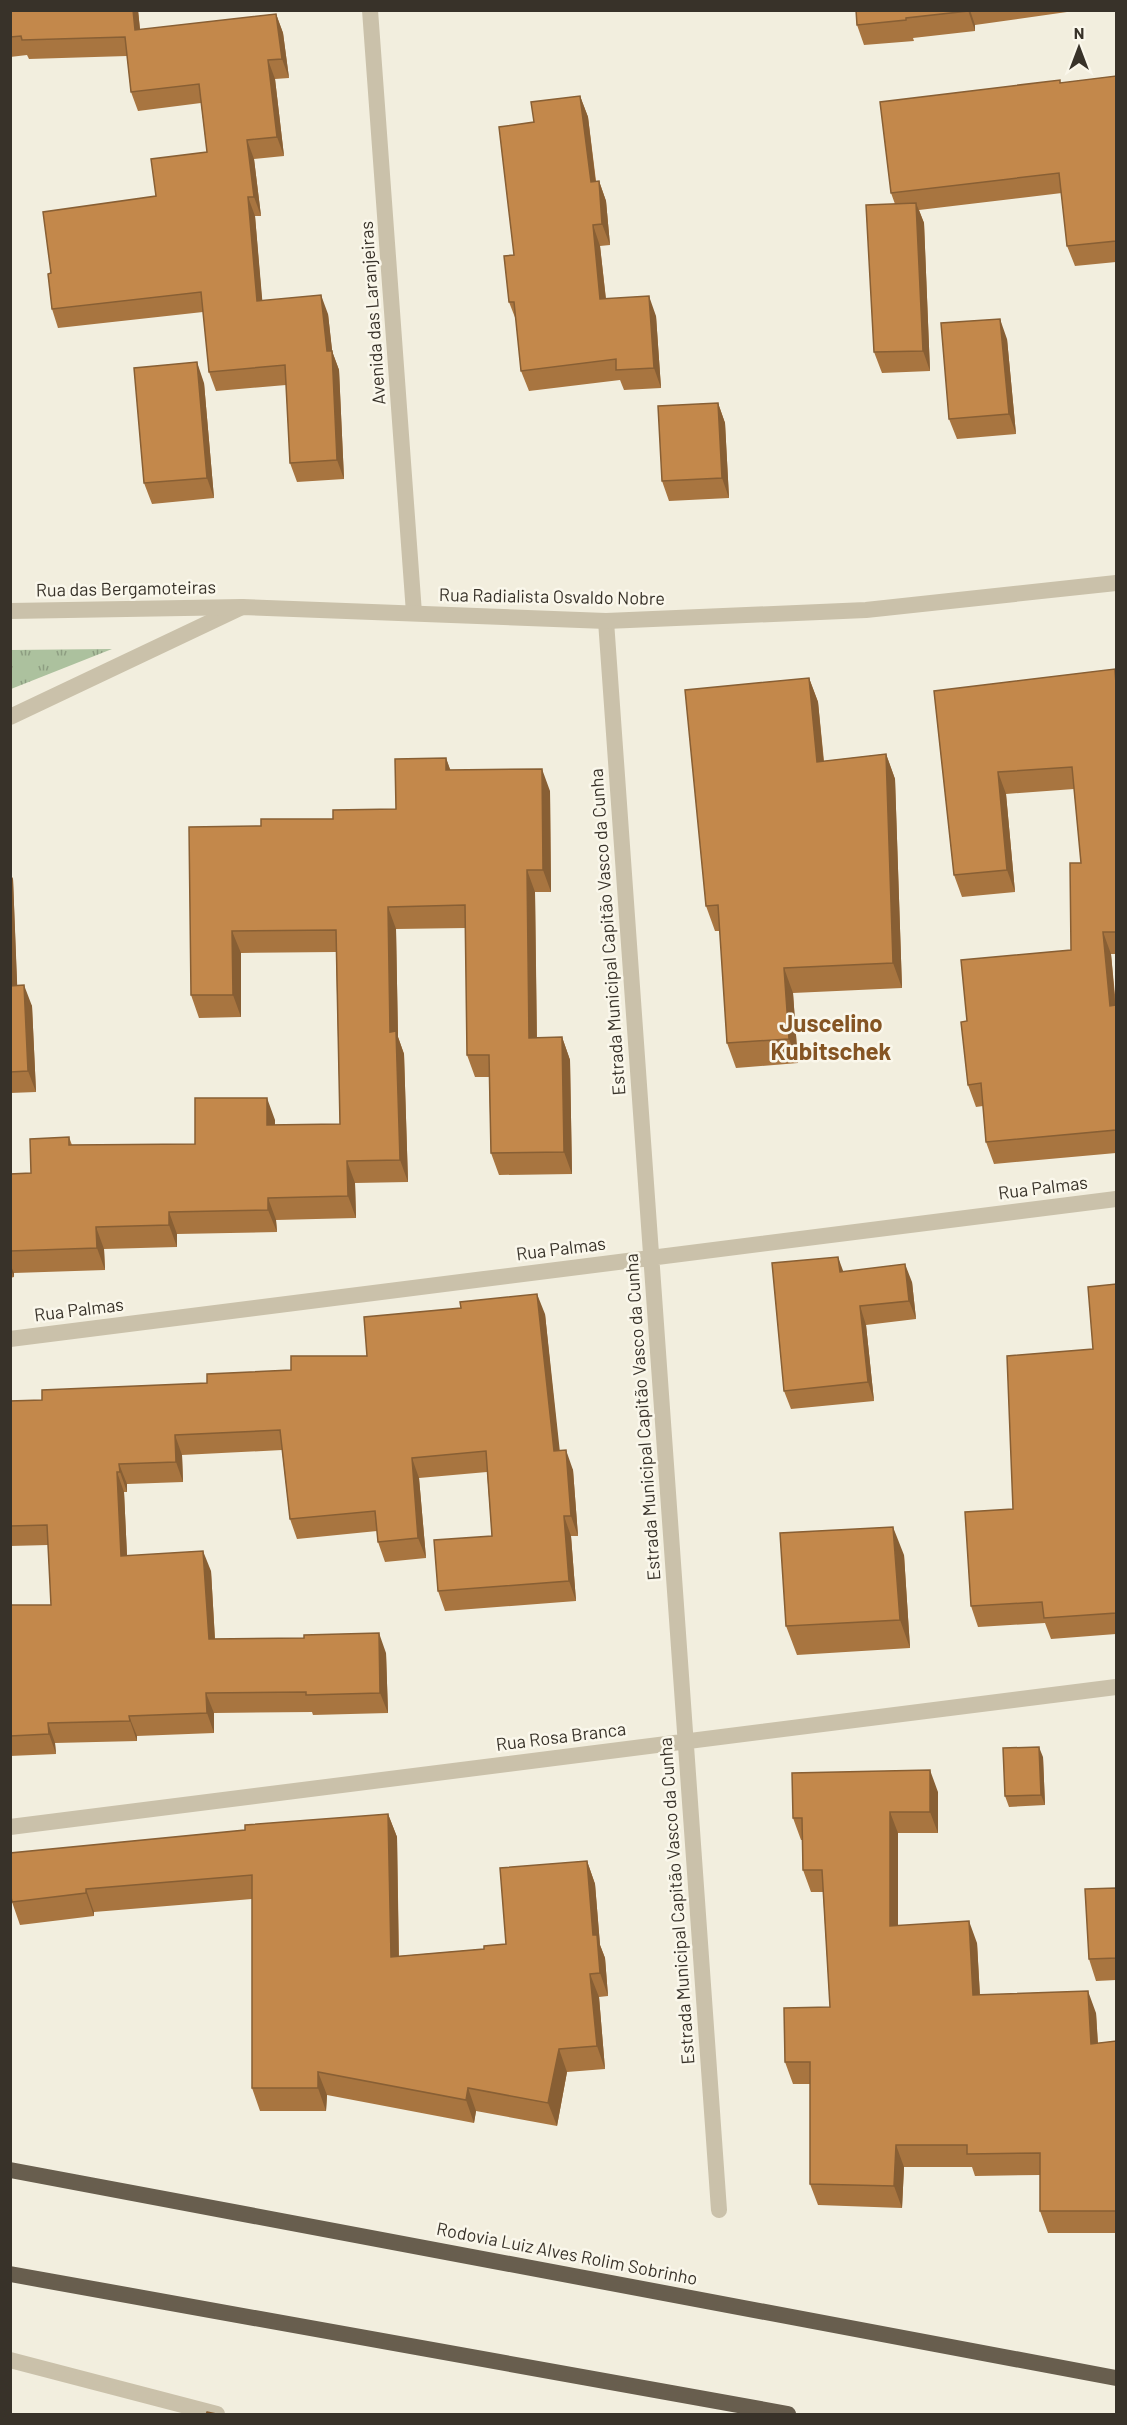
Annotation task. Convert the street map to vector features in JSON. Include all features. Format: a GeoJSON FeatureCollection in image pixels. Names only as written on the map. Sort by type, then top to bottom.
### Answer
{"type":"FeatureCollection","features":[{"type":"Feature","properties":{"kind":"highway","name":"Rodovia Luiz Alves Rolim Sobrinho"},"geometry":{"type":"LineString","coordinates":[[10,2170],[1116,2378]]}},
{"type":"Feature","properties":{"kind":"highway"},"geometry":{"type":"LineString","coordinates":[[10,2274],[788,2415]]}},
{"type":"Feature","properties":{"kind":"street","name":"Avenida das Laranjeiras"},"geometry":{"type":"LineString","coordinates":[[370,10],[414,613]]}},
{"type":"Feature","properties":{"kind":"street","name":"Rua Radialista Osvaldo Nobre"},"geometry":{"type":"LineString","coordinates":[[10,717],[242,607],[606,621],[866,610],[1116,583]]}},
{"type":"Feature","properties":{"kind":"street","name":"Rua das Bergamoteiras"},"geometry":{"type":"LineString","coordinates":[[10,610],[242,607]]}},
{"type":"Feature","properties":{"kind":"street","name":"Estrada Municipal Capitão Vasco da Cunha"},"geometry":{"type":"LineString","coordinates":[[606,621],[719,2210]]}},
{"type":"Feature","properties":{"kind":"street","name":"Rua Palmas"},"geometry":{"type":"LineString","coordinates":[[10,1339],[1116,1199]]}},
{"type":"Feature","properties":{"kind":"street","name":"Rua Rosa Branca"},"geometry":{"type":"LineString","coordinates":[[10,1827],[1116,1687]]}},
{"type":"Feature","properties":{"kind":"street"},"geometry":{"type":"LineString","coordinates":[[10,2360],[217,2415]]}},
{"type":"Feature","properties":{"kind":"green space"},"geometry":{"type":"Polygon","coordinates":[[[112,649],[11,689],[11,650],[112,649]]]}},
{"type":"Feature","properties":{"kind":"building"},"geometry":{"type":"Polygon","coordinates":[[[10,10],[133,10],[135,30],[276,14],[282,59],[268,60],[277,137],[247,140],[254,197],[248,197],[257,301],[321,295],[327,351],[332,351],[337,460],[290,463],[285,365],[209,372],[201,292],[52,309],[48,274],[51,273],[43,212],[156,196],[151,159],[207,152],[199,84],[131,92],[125,37],[22,40],[21,36],[10,37],[10,10]]]}},
{"type":"Feature","properties":{"kind":"building"},"geometry":{"type":"Polygon","coordinates":[[[856,10],[968,10],[968,11],[857,25],[856,10]]]}},
{"type":"Feature","properties":{"kind":"building"},"geometry":{"type":"Polygon","coordinates":[[[1116,76],[1116,241],[1067,246],[1059,173],[891,193],[880,102],[1060,80],[1060,83],[1116,76]]]}},
{"type":"Feature","properties":{"kind":"building"},"geometry":{"type":"Polygon","coordinates":[[[580,96],[591,182],[599,181],[602,224],[593,225],[600,299],[649,296],[654,368],[616,370],[616,359],[521,371],[514,302],[509,302],[504,256],[514,255],[499,127],[534,122],[531,102],[580,96]]]}},
{"type":"Feature","properties":{"kind":"building"},"geometry":{"type":"Polygon","coordinates":[[[916,203],[923,351],[874,352],[866,205],[916,203]]]}},
{"type":"Feature","properties":{"kind":"building"},"geometry":{"type":"Polygon","coordinates":[[[1000,319],[1009,414],[949,419],[941,323],[1000,319]]]}},
{"type":"Feature","properties":{"kind":"building"},"geometry":{"type":"Polygon","coordinates":[[[197,362],[207,478],[144,483],[134,368],[197,362]]]}},
{"type":"Feature","properties":{"kind":"building"},"geometry":{"type":"Polygon","coordinates":[[[718,403],[722,478],[662,481],[658,406],[718,403]]]}},
{"type":"Feature","properties":{"kind":"building"},"geometry":{"type":"Polygon","coordinates":[[[1115,669],[1116,932],[1103,932],[1110,1006],[1116,1005],[1116,1130],[986,1142],[981,1083],[968,1085],[961,1022],[967,1021],[961,960],[1071,950],[1070,863],[1081,863],[1072,767],[998,772],[1007,870],[954,875],[934,691],[1115,669]]]}},
{"type":"Feature","properties":{"kind":"building"},"geometry":{"type":"Polygon","coordinates":[[[809,678],[817,762],[886,754],[893,963],[784,968],[789,1039],[727,1043],[718,905],[706,906],[685,690],[809,678]]]}},
{"type":"Feature","properties":{"kind":"building"},"geometry":{"type":"Polygon","coordinates":[[[446,758],[446,770],[542,769],[543,870],[527,870],[529,1038],[562,1037],[564,1152],[491,1153],[489,1055],[467,1055],[465,905],[388,907],[390,1032],[396,1031],[400,1160],[347,1161],[348,1196],[268,1198],[268,1210],[169,1212],[169,1225],[96,1227],[97,1248],[10,1251],[10,1174],[31,1173],[30,1139],[69,1137],[69,1145],[195,1144],[195,1098],[267,1098],[267,1125],[340,1124],[336,930],[232,931],[233,995],[191,995],[189,827],[261,826],[261,819],[333,819],[333,810],[396,809],[395,759],[446,758]]]}},
{"type":"Feature","properties":{"kind":"building"},"geometry":{"type":"Polygon","coordinates":[[[24,985],[28,1071],[10,1072],[10,986],[24,985]]]}},
{"type":"Feature","properties":{"kind":"building"},"geometry":{"type":"Polygon","coordinates":[[[838,1257],[840,1272],[905,1264],[909,1301],[860,1306],[868,1382],[784,1391],[772,1263],[838,1257]]]}},
{"type":"Feature","properties":{"kind":"building"},"geometry":{"type":"Polygon","coordinates":[[[1116,1284],[1116,1613],[1044,1618],[1042,1602],[971,1606],[965,1512],[1013,1509],[1007,1356],[1093,1349],[1088,1287],[1116,1284]]]}},
{"type":"Feature","properties":{"kind":"building"},"geometry":{"type":"Polygon","coordinates":[[[537,1294],[554,1451],[566,1450],[571,1516],[564,1516],[569,1581],[438,1591],[434,1540],[492,1536],[486,1451],[412,1458],[418,1538],[378,1542],[375,1511],[290,1519],[280,1430],[175,1435],[176,1462],[119,1464],[120,1472],[117,1472],[121,1556],[203,1551],[209,1639],[304,1638],[304,1635],[379,1633],[380,1693],[306,1695],[306,1692],[206,1693],[207,1713],[129,1716],[130,1721],[48,1723],[49,1734],[10,1736],[10,1605],[51,1605],[47,1525],[10,1526],[10,1401],[42,1400],[42,1390],[207,1383],[207,1374],[291,1370],[291,1356],[367,1356],[364,1317],[461,1308],[460,1302],[537,1294]]]}},
{"type":"Feature","properties":{"kind":"building"},"geometry":{"type":"Polygon","coordinates":[[[893,1527],[900,1620],[786,1626],[780,1533],[893,1527]]]}},
{"type":"Feature","properties":{"kind":"building"},"geometry":{"type":"Polygon","coordinates":[[[1039,1747],[1041,1795],[1005,1796],[1003,1748],[1039,1747]]]}},
{"type":"Feature","properties":{"kind":"building"},"geometry":{"type":"Polygon","coordinates":[[[930,1770],[930,1812],[890,1812],[890,1926],[969,1921],[973,1995],[1088,1991],[1091,2044],[1116,2041],[1116,2211],[1040,2211],[1040,2153],[967,2154],[967,2145],[896,2145],[894,2186],[810,2184],[810,2062],[785,2062],[784,2008],[830,2007],[822,1870],[803,1870],[802,1818],[793,1818],[792,1773],[930,1770]]]}},
{"type":"Feature","properties":{"kind":"building"},"geometry":{"type":"Polygon","coordinates":[[[388,1814],[391,1957],[484,1949],[484,1946],[506,1944],[500,1868],[587,1861],[593,1935],[597,1935],[600,1973],[590,1974],[597,2046],[559,2049],[548,2103],[468,2088],[466,2100],[318,2072],[318,2088],[252,2088],[252,1875],[86,1889],[86,1893],[12,1902],[10,1853],[245,1830],[245,1825],[388,1814]]]}},
{"type":"Feature","properties":{"kind":"building"},"geometry":{"type":"Polygon","coordinates":[[[1116,1888],[1116,1958],[1089,1959],[1085,1889],[1116,1888]]]}},
{"type":"Feature","properties":{"kind":"district","name":"Juscelino Kubitschek"},"geometry":{"type":"Point","coordinates":[831,1038]}}]}
